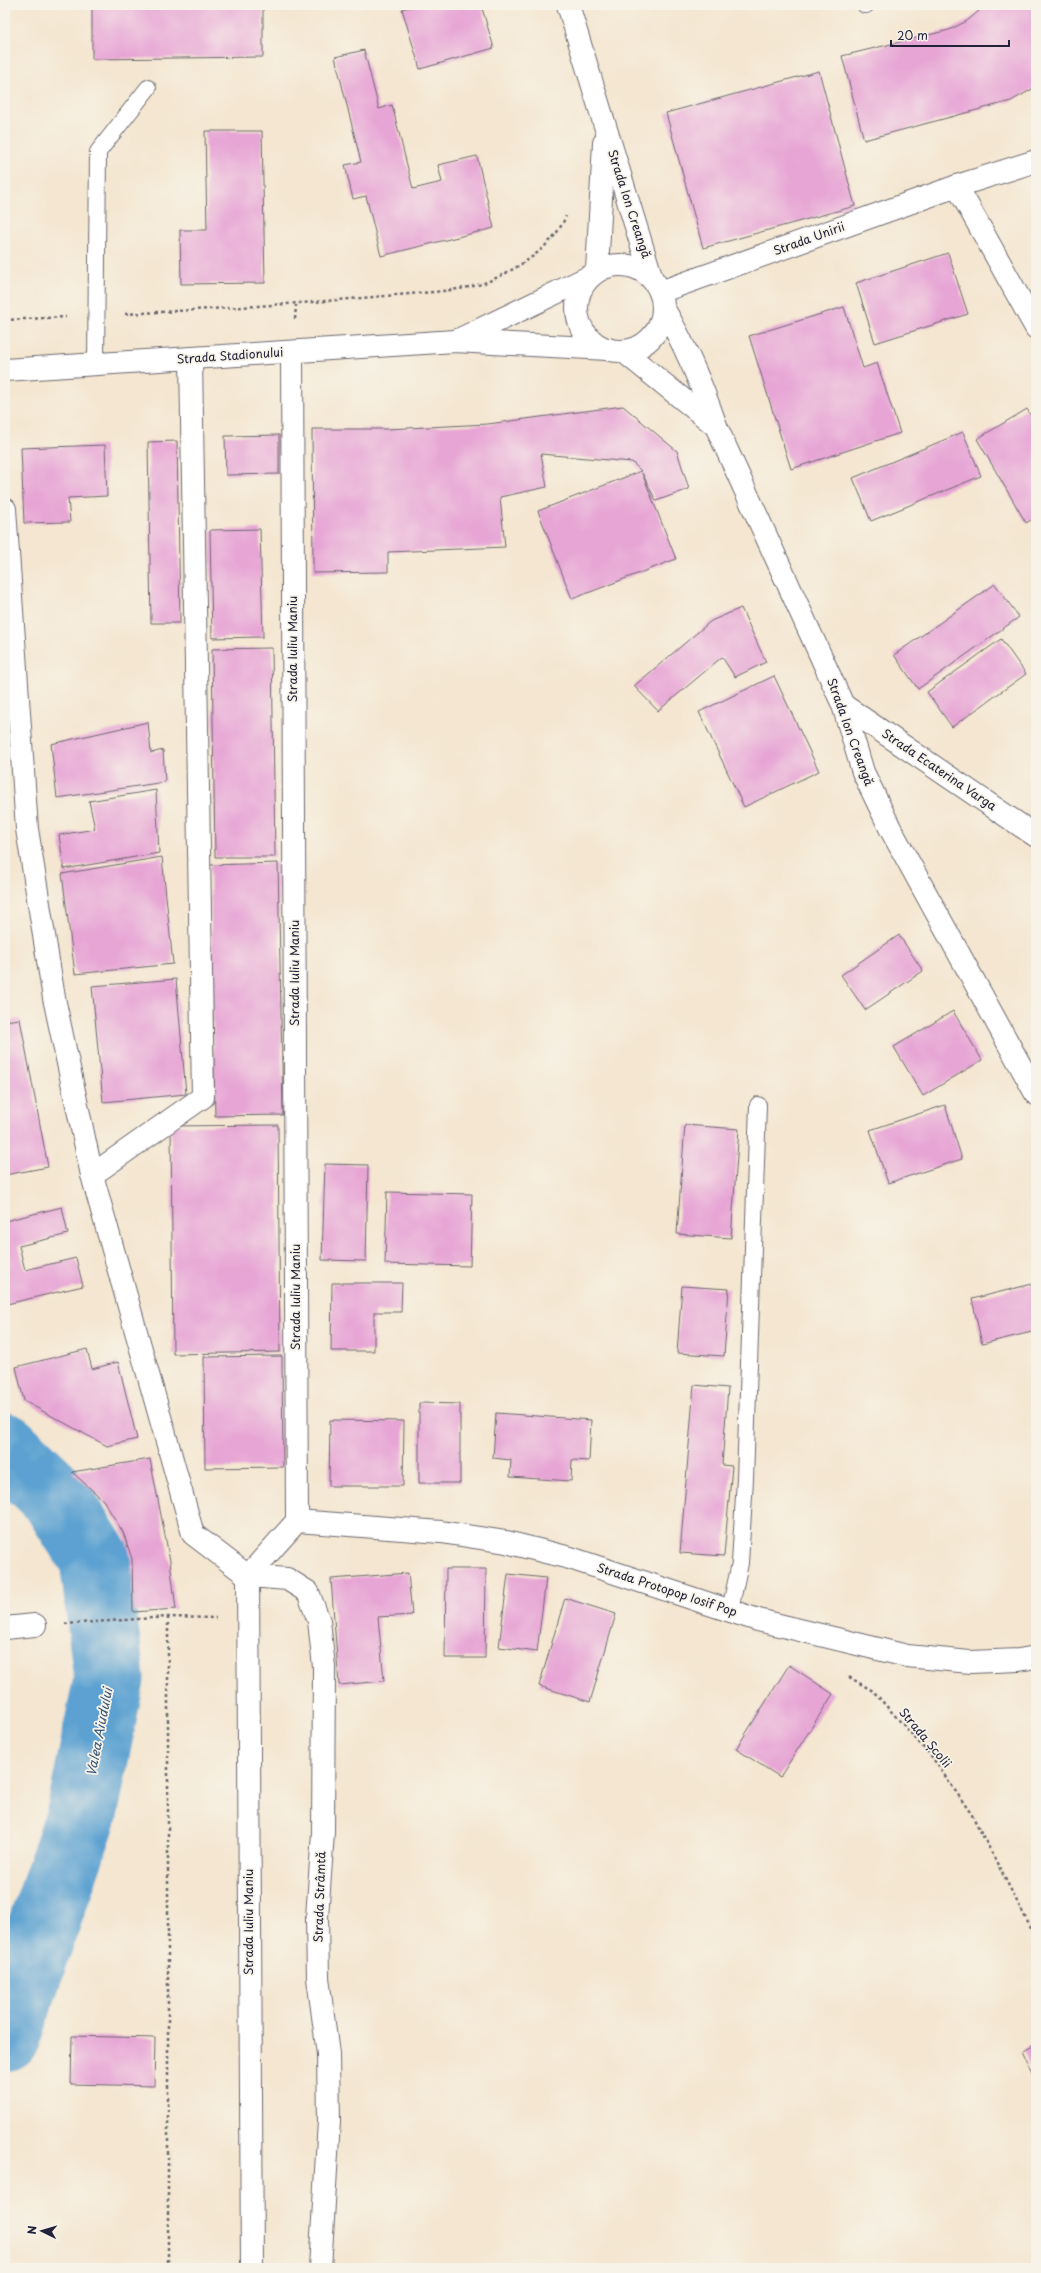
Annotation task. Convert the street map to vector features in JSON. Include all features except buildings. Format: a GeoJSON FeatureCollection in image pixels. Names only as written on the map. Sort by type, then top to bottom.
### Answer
{"type":"FeatureCollection","features":[{"type":"Feature","properties":{"kind":"street","name":"Strada Ion Creangă"},"geometry":{"type":"LineString","coordinates":[[568,5],[605,130],[659,293],[700,378],[716,426],[843,705],[863,772],[891,830],[1036,1094]]}},
{"type":"Feature","properties":{"kind":"street","name":"Strada Ion Creangă"},"geometry":{"type":"LineString","coordinates":[[594,273],[605,130]]}},
{"type":"Feature","properties":{"kind":"street","name":"Strada Unirii"},"geometry":{"type":"LineString","coordinates":[[659,293],[957,186],[1036,161]]}},
{"type":"Feature","properties":{"kind":"street"},"geometry":{"type":"LineString","coordinates":[[957,186],[1036,328]]}},
{"type":"Feature","properties":{"kind":"street"},"geometry":{"type":"LineString","coordinates":[[611,265],[640,269],[659,293],[660,325],[654,334],[642,344],[616,350],[595,343],[585,332],[578,317],[578,302],[582,288],[594,273],[611,265]]}},
{"type":"Feature","properties":{"kind":"street","name":"Strada Stadionului"},"geometry":{"type":"LineString","coordinates":[[455,341],[594,273]]}},
{"type":"Feature","properties":{"kind":"street","name":"Strada Stadionului"},"geometry":{"type":"LineString","coordinates":[[5,370],[455,341],[616,350]]}},
{"type":"Feature","properties":{"kind":"street","name":"Strada Ion Creangă"},"geometry":{"type":"LineString","coordinates":[[616,350],[716,426]]}},
{"type":"Feature","properties":{"kind":"street","name":"Strada Iuliu Maniu"},"geometry":{"type":"LineString","coordinates":[[292,352],[297,1521]]}},
{"type":"Feature","properties":{"kind":"street"},"geometry":{"type":"LineString","coordinates":[[92,1175],[202,1097],[191,358]]}},
{"type":"Feature","properties":{"kind":"street"},"geometry":{"type":"LineString","coordinates":[[5,509],[28,829],[54,998],[92,1175],[193,1534],[248,1576],[297,1521]]}},
{"type":"Feature","properties":{"kind":"street","name":"Strada Ecaterina Varga"},"geometry":{"type":"LineString","coordinates":[[843,705],[1036,836]]}},
{"type":"Feature","properties":{"kind":"street","name":"Strada Protopop Iosif Pop"},"geometry":{"type":"LineString","coordinates":[[297,1521],[441,1532],[506,1542],[570,1558],[758,1620],[907,1656],[970,1662],[1036,1658]]}},
{"type":"Feature","properties":{"kind":"street","name":"Strada Iuliu Maniu"},"geometry":{"type":"LineString","coordinates":[[248,1576],[252,2268]]}},
{"type":"Feature","properties":{"kind":"street","name":"Strada Strâmtă"},"geometry":{"type":"LineString","coordinates":[[248,1576],[287,1579],[308,1592],[319,1621],[323,1660],[323,1833],[317,1917],[318,1978],[328,2054],[329,2121],[320,2268]]}},
{"type":"Feature","properties":{"kind":"street"},"geometry":{"type":"LineString","coordinates":[[5,1628],[35,1626]]}},
{"type":"Feature","properties":{"kind":"lane"},"geometry":{"type":"LineString","coordinates":[[96,364],[98,152],[148,88]]}},
{"type":"Feature","properties":{"kind":"lane"},"geometry":{"type":"LineString","coordinates":[[730,1610],[740,1563],[745,1479],[758,1105]]}},
{"type":"Feature","properties":{"kind":"path"},"geometry":{"type":"LineString","coordinates":[[5,320],[296,305],[443,290],[486,282],[512,269],[543,249],[566,214]]}},
{"type":"Feature","properties":{"kind":"path"},"geometry":{"type":"LineString","coordinates":[[35,1626],[168,1618],[248,1619]]}},
{"type":"Feature","properties":{"kind":"path"},"geometry":{"type":"LineString","coordinates":[[168,1618],[168,2268]]}},
{"type":"Feature","properties":{"kind":"path","name":"Strada Școlii"},"geometry":{"type":"LineString","coordinates":[[846,1675],[873,1692],[932,1757],[972,1815],[1036,1938]]}},
{"type":"Feature","properties":{"kind":"waterway","name":"Valea Aiudului"},"geometry":{"type":"LineString","coordinates":[[5,1448],[55,1496],[95,1559],[109,1679],[82,1814],[5,2036]]}}]}
